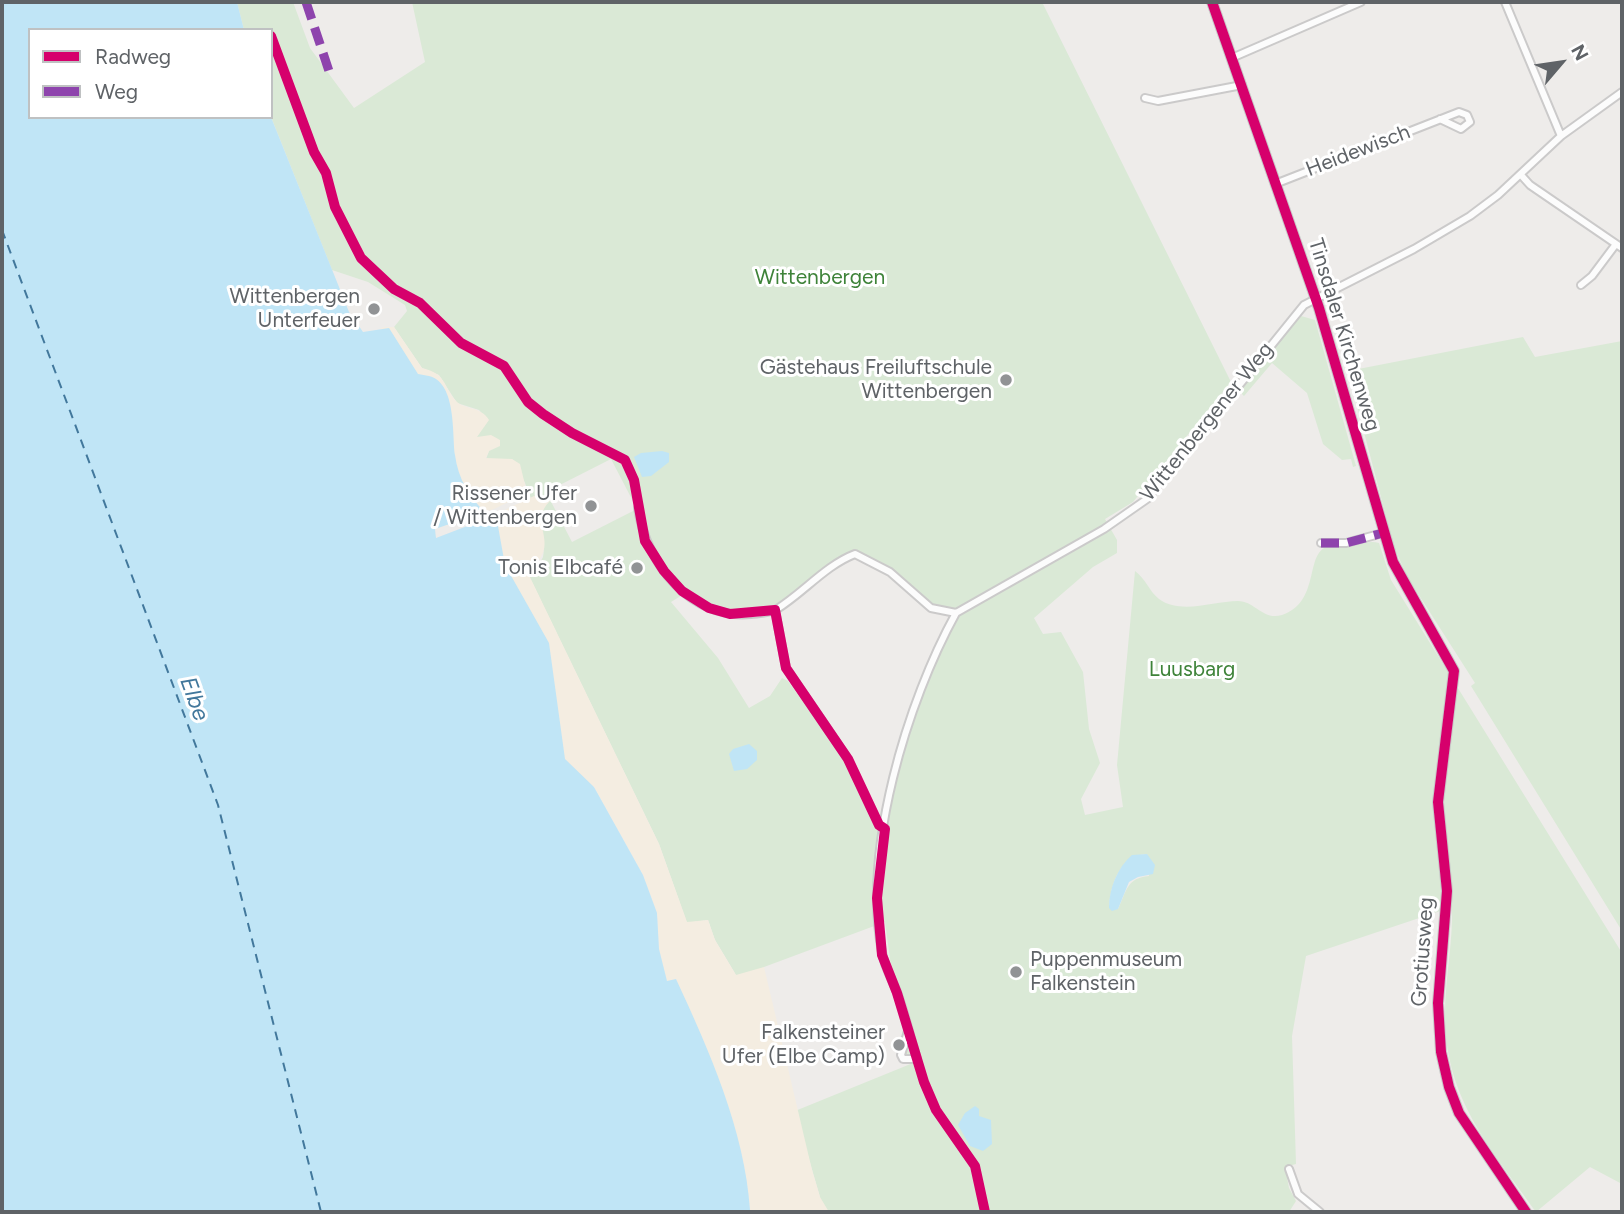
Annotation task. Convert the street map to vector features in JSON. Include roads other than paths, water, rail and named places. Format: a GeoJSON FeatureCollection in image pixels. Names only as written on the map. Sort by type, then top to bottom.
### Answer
{"type":"FeatureCollection","features":[{"type":"Feature","properties":{"kind":"street","name":"Tinsdaler Kirchenweg"},"geometry":{"type":"LineString","coordinates":[[1212,2],[1234,57],[1314,297],[1398,577],[1454,671]]}},
{"type":"Feature","properties":{"kind":"street"},"geometry":{"type":"LineString","coordinates":[[1234,57],[1361,2]]}},
{"type":"Feature","properties":{"kind":"street"},"geometry":{"type":"LineString","coordinates":[[1506,2],[1561,136]]}},
{"type":"Feature","properties":{"kind":"street"},"geometry":{"type":"LineString","coordinates":[[1145,98],[1158,101],[1242,85]]}},
{"type":"Feature","properties":{"kind":"street","name":"Wittenbergener Weg"},"geometry":{"type":"LineString","coordinates":[[956,613],[1104,529],[1147,499],[1282,331],[1314,297],[1452,228],[1521,175],[1561,136],[1622,92]]}},
{"type":"Feature","properties":{"kind":"street","name":"Heidewisch"},"geometry":{"type":"LineString","coordinates":[[1275,184],[1440,120]]}},
{"type":"Feature","properties":{"kind":"street"},"geometry":{"type":"LineString","coordinates":[[1521,175],[1530,186],[1619,246],[1581,285]]}},
{"type":"Feature","properties":{"kind":"street"},"geometry":{"type":"LineString","coordinates":[[638,508],[649,549],[682,592],[723,613],[746,614],[775,610],[855,554],[890,572],[931,608],[956,613],[936,650],[894,768],[883,845],[877,898],[882,955],[908,1031]]}},
{"type":"Feature","properties":{"kind":"street"},"geometry":{"type":"LineString","coordinates":[[1321,543],[1346,543],[1383,533]]}},
{"type":"Feature","properties":{"kind":"street"},"geometry":{"type":"LineString","coordinates":[[775,610],[786,668],[849,759]]}},
{"type":"Feature","properties":{"kind":"street","name":"Grotiusweg"},"geometry":{"type":"LineString","coordinates":[[1454,671],[1438,802],[1447,891],[1438,1003],[1440,1052],[1449,1087],[1460,1113],[1526,1212]]}},
{"type":"Feature","properties":{"kind":"street"},"geometry":{"type":"LineString","coordinates":[[1289,1169],[1298,1194],[1320,1212]]}},
{"type":"Feature","properties":{"kind":"water","name":"Elbe"},"geometry":{"type":"Polygon","coordinates":[[[2,2],[237,2],[244,28],[28,28],[28,119],[272,119],[349,312],[363,332],[389,328],[418,374],[438,381],[449,399],[459,472],[469,493],[485,512],[435,529],[436,538],[496,515],[505,565],[549,643],[565,759],[594,787],[643,875],[657,913],[659,949],[667,981],[676,979],[724,1092],[741,1151],[750,1210],[2,1212],[2,2]]]}},
{"type":"Feature","properties":{"kind":"water"},"geometry":{"type":"Polygon","coordinates":[[[641,453],[669,453],[669,462],[651,476],[642,477],[634,457],[641,453]]]}},
{"type":"Feature","properties":{"kind":"water"},"geometry":{"type":"Polygon","coordinates":[[[749,744],[757,751],[757,760],[747,769],[734,771],[729,754],[733,749],[749,744]]]}},
{"type":"Feature","properties":{"kind":"water"},"geometry":{"type":"Polygon","coordinates":[[[1147,854],[1155,865],[1153,874],[1129,882],[1118,909],[1112,911],[1109,908],[1110,894],[1118,872],[1132,855],[1147,854]]]}},
{"type":"Feature","properties":{"kind":"water"},"geometry":{"type":"Polygon","coordinates":[[[975,1106],[979,1109],[979,1116],[991,1120],[992,1144],[983,1151],[970,1146],[958,1125],[965,1113],[975,1106]]]}},
{"type":"Feature","properties":{"kind":"place","name":"Wittenbergen Unterfeuer"},"geometry":{"type":"Point","coordinates":[374,309]}},
{"type":"Feature","properties":{"kind":"place","name":"Gästehaus Freiluftschule Wittenbergen"},"geometry":{"type":"Point","coordinates":[1006,380]}},
{"type":"Feature","properties":{"kind":"place","name":"Rissener Ufer / Wittenbergen"},"geometry":{"type":"Point","coordinates":[591,506]}},
{"type":"Feature","properties":{"kind":"place","name":"Tonis Elbcafé"},"geometry":{"type":"Point","coordinates":[637,568]}},
{"type":"Feature","properties":{"kind":"place","name":"Puppenmuseum Falkenstein"},"geometry":{"type":"Point","coordinates":[1016,972]}},
{"type":"Feature","properties":{"kind":"place","name":"Falkensteiner Ufer (Elbe Camp)"},"geometry":{"type":"Point","coordinates":[899,1045]}},
{"type":"Feature","properties":{"kind":"park label","name":"Wittenbergen"},"geometry":{"type":"Point","coordinates":[820,278]}},
{"type":"Feature","properties":{"kind":"park label","name":"Luusbarg"},"geometry":{"type":"Point","coordinates":[1192,670]}}]}
